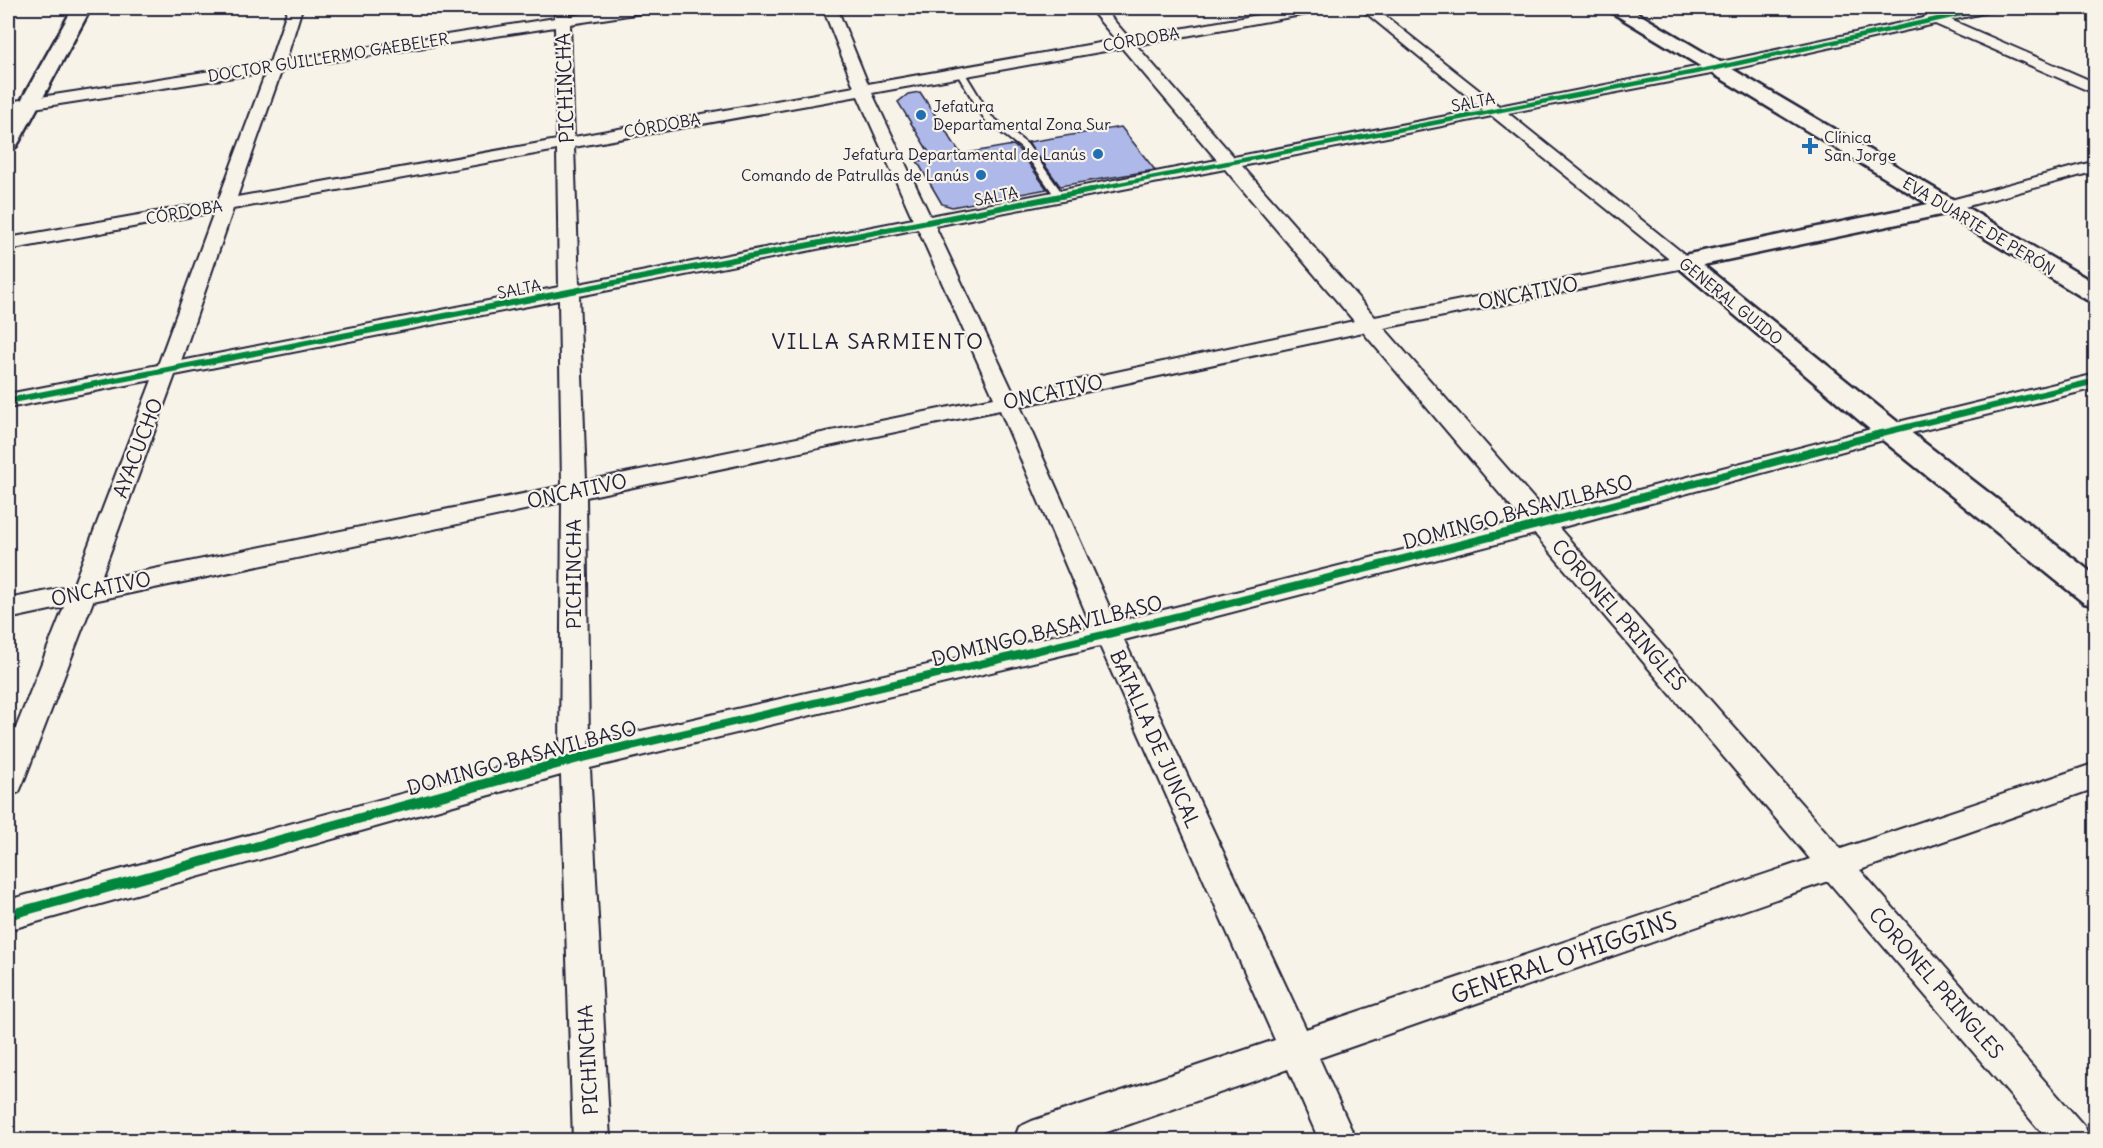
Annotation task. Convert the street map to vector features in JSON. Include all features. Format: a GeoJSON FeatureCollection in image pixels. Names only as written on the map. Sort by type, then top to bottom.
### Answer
{"type":"FeatureCollection","features":[{"type":"Feature","properties":{"kind":"main road"},"geometry":{"type":"LineString","coordinates":[[8,108],[66,8]]}},
{"type":"Feature","properties":{"kind":"main road"},"geometry":{"type":"LineString","coordinates":[[8,142],[82,8]]}},
{"type":"Feature","properties":{"kind":"main road","name":"EVA DUARTE DE PERÓN"},"geometry":{"type":"LineString","coordinates":[[1617,8],[2096,295]]}},
{"type":"Feature","properties":{"kind":"main road","name":"ONCATIVO"},"geometry":{"type":"LineString","coordinates":[[1684,262],[1946,207]]}},
{"type":"Feature","properties":{"kind":"main road","name":"GENERAL GUIDO"},"geometry":{"type":"LineString","coordinates":[[1684,262],[1890,431],[2096,594]]}},
{"type":"Feature","properties":{"kind":"street","name":"AYACUCHO"},"geometry":{"type":"LineString","coordinates":[[8,783],[84,593],[168,369],[278,64],[295,8]]}},
{"type":"Feature","properties":{"kind":"street","name":"DOCTOR GUILLERMO GAEBELER"},"geometry":{"type":"LineString","coordinates":[[8,108],[562,14],[648,8]]}},
{"type":"Feature","properties":{"kind":"street","name":"BATALLA DE JUNCAL"},"geometry":{"type":"LineString","coordinates":[[830,8],[863,90],[1007,402],[1108,634],[1338,1140]]}},
{"type":"Feature","properties":{"kind":"street","name":"CORONEL PRINGLES"},"geometry":{"type":"LineString","coordinates":[[1096,8],[1229,164],[1371,324],[1834,866],[2072,1140]]}},
{"type":"Feature","properties":{"kind":"street","name":"CÓRDOBA"},"geometry":{"type":"LineString","coordinates":[[8,244],[1318,8]]}},
{"type":"Feature","properties":{"kind":"street","name":"GENERAL GUIDO"},"geometry":{"type":"LineString","coordinates":[[1367,8],[1684,262]]}},
{"type":"Feature","properties":{"kind":"street"},"geometry":{"type":"LineString","coordinates":[[1908,8],[2096,89]]}},
{"type":"Feature","properties":{"kind":"street","name":"SALTA"},"geometry":{"type":"LineString","coordinates":[[8,400],[924,224],[1716,68],[1988,8]]}},
{"type":"Feature","properties":{"kind":"street","name":"PICHINCHA"},"geometry":{"type":"LineString","coordinates":[[562,14],[574,491],[575,759],[592,1140]]}},
{"type":"Feature","properties":{"kind":"street","name":"ONCATIVO"},"geometry":{"type":"LineString","coordinates":[[1946,207],[2096,166]]}},
{"type":"Feature","properties":{"kind":"street","name":"ONCATIVO"},"geometry":{"type":"LineString","coordinates":[[8,609],[1007,402],[1371,324],[1684,262]]}},
{"type":"Feature","properties":{"kind":"street","name":"DOMINGO BASAVILBASO"},"geometry":{"type":"LineString","coordinates":[[8,915],[575,759],[1108,634],[1541,524],[1890,431],[2096,381]]}},
{"type":"Feature","properties":{"kind":"street","name":"GENERAL O'HIGGINS"},"geometry":{"type":"LineString","coordinates":[[1032,1140],[2096,775]]}},
{"type":"Feature","properties":{"kind":"lane"},"geometry":{"type":"LineString","coordinates":[[960,72],[988,117],[1024,146],[1060,196]]}},
{"type":"Feature","properties":{"kind":"building","name":"Comando de Patrullas de Lanús"},"geometry":{"type":"Polygon","coordinates":[[[920,92],[961,154],[1013,145],[1047,189],[952,207],[942,204],[917,161],[933,159],[898,102],[908,94],[920,92]]]}},
{"type":"Feature","properties":{"kind":"building","name":"Jefatura Departamental de Lanús"},"geometry":{"type":"Polygon","coordinates":[[[1121,127],[1155,170],[1060,186],[1028,142],[1121,127]]]}},
{"type":"Feature","properties":{"kind":"cycle path"},"geometry":{"type":"LineString","coordinates":[[8,401],[1716,68],[1988,8]]}},
{"type":"Feature","properties":{"kind":"cycle path"},"geometry":{"type":"LineString","coordinates":[[8,915],[575,759],[1108,634],[1541,524],[1890,431],[2096,381]]}},
{"type":"Feature","properties":{"kind":"place","name":"Jefatura Departamental Zona Sur"},"geometry":{"type":"Point","coordinates":[921,115]}},
{"type":"Feature","properties":{"kind":"place","name":"Clínica San Jorge"},"geometry":{"type":"Point","coordinates":[1810,146]}},
{"type":"Feature","properties":{"kind":"place","name":"Jefatura Departamental de Lanús"},"geometry":{"type":"Point","coordinates":[1098,154]}},
{"type":"Feature","properties":{"kind":"place","name":"Comando de Patrullas de Lanús"},"geometry":{"type":"Point","coordinates":[981,175]}},
{"type":"Feature","properties":{"kind":"district","name":"VILLA SARMIENTO"},"geometry":{"type":"Point","coordinates":[878,341]}}]}
